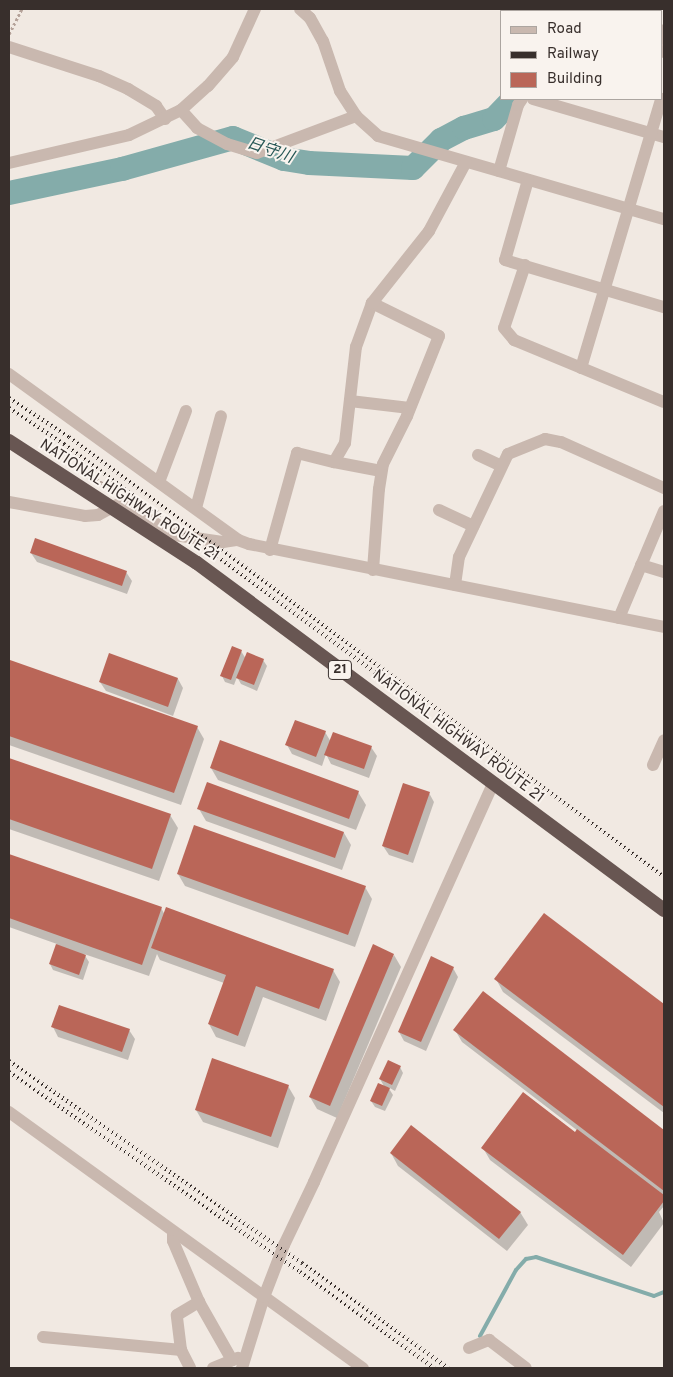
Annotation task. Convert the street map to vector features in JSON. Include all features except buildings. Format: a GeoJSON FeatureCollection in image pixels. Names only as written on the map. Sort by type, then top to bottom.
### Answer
{"type":"FeatureCollection","features":[{"type":"Feature","properties":{"kind":"highway","name":"NATIONAL HIGHWAY ROUTE 21"},"geometry":{"type":"LineString","coordinates":[[9,441],[197,563],[664,910]]}},
{"type":"Feature","properties":{"kind":"street"},"geometry":{"type":"LineString","coordinates":[[9,163],[130,134],[165,119],[180,110],[208,86],[233,57],[255,9]]}},
{"type":"Feature","properties":{"kind":"street"},"geometry":{"type":"LineString","coordinates":[[300,9],[310,18],[323,42],[340,91],[356,116],[378,136],[664,219]]}},
{"type":"Feature","properties":{"kind":"street"},"geometry":{"type":"LineString","coordinates":[[9,47],[99,76],[128,89],[156,106],[165,119]]}},
{"type":"Feature","properties":{"kind":"street"},"geometry":{"type":"LineString","coordinates":[[499,171],[518,105],[521,100]]}},
{"type":"Feature","properties":{"kind":"street"},"geometry":{"type":"LineString","coordinates":[[540,100],[570,104],[664,137]]}},
{"type":"Feature","properties":{"kind":"street"},"geometry":{"type":"LineString","coordinates":[[581,368],[660,100]]}},
{"type":"Feature","properties":{"kind":"street"},"geometry":{"type":"LineString","coordinates":[[180,110],[197,128],[227,144],[258,153],[356,116]]}},
{"type":"Feature","properties":{"kind":"street"},"geometry":{"type":"LineString","coordinates":[[334,462],[345,443],[356,347],[372,303],[429,231],[466,162]]}},
{"type":"Feature","properties":{"kind":"street"},"geometry":{"type":"LineString","coordinates":[[528,180],[505,260],[664,307]]}},
{"type":"Feature","properties":{"kind":"street"},"geometry":{"type":"LineString","coordinates":[[525,265],[504,328],[514,340],[664,402]]}},
{"type":"Feature","properties":{"kind":"street"},"geometry":{"type":"LineString","coordinates":[[372,303],[439,336],[382,471],[373,570]]}},
{"type":"Feature","properties":{"kind":"street"},"geometry":{"type":"LineString","coordinates":[[9,374],[238,540],[270,550],[664,627]]}},
{"type":"Feature","properties":{"kind":"street"},"geometry":{"type":"LineString","coordinates":[[350,401],[410,408]]}},
{"type":"Feature","properties":{"kind":"street"},"geometry":{"type":"LineString","coordinates":[[159,482],[186,410]]}},
{"type":"Feature","properties":{"kind":"street"},"geometry":{"type":"LineString","coordinates":[[196,508],[221,416]]}},
{"type":"Feature","properties":{"kind":"street"},"geometry":{"type":"LineString","coordinates":[[455,585],[459,557],[508,454],[545,439],[561,442],[664,488]]}},
{"type":"Feature","properties":{"kind":"street"},"geometry":{"type":"LineString","coordinates":[[270,550],[297,453],[382,471]]}},
{"type":"Feature","properties":{"kind":"street"},"geometry":{"type":"LineString","coordinates":[[478,455],[502,466]]}},
{"type":"Feature","properties":{"kind":"street"},"geometry":{"type":"LineString","coordinates":[[9,502],[84,516],[98,515],[118,504],[128,506],[174,534],[223,542],[238,540]]}},
{"type":"Feature","properties":{"kind":"street"},"geometry":{"type":"LineString","coordinates":[[439,510],[474,526]]}},
{"type":"Feature","properties":{"kind":"street"},"geometry":{"type":"LineString","coordinates":[[619,618],[664,511]]}},
{"type":"Feature","properties":{"kind":"street"},"geometry":{"type":"LineString","coordinates":[[641,565],[664,572]]}},
{"type":"Feature","properties":{"kind":"street"},"geometry":{"type":"LineString","coordinates":[[653,765],[664,740]]}},
{"type":"Feature","properties":{"kind":"street"},"geometry":{"type":"LineString","coordinates":[[239,1362],[284,1245],[493,783]]}},
{"type":"Feature","properties":{"kind":"street"},"geometry":{"type":"LineString","coordinates":[[9,1112],[364,1368]]}},
{"type":"Feature","properties":{"kind":"street"},"geometry":{"type":"LineString","coordinates":[[173,1232],[173,1241],[199,1302],[239,1362]]}},
{"type":"Feature","properties":{"kind":"street"},"geometry":{"type":"LineString","coordinates":[[190,1368],[181,1350],[177,1315],[199,1302]]}},
{"type":"Feature","properties":{"kind":"street"},"geometry":{"type":"LineString","coordinates":[[43,1337],[181,1350]]}},
{"type":"Feature","properties":{"kind":"street"},"geometry":{"type":"LineString","coordinates":[[470,1348],[489,1340],[526,1368]]}},
{"type":"Feature","properties":{"kind":"street"},"geometry":{"type":"LineString","coordinates":[[213,1368],[239,1362]]}},
{"type":"Feature","properties":{"kind":"path"},"geometry":{"type":"LineString","coordinates":[[9,34],[22,9]]}},
{"type":"Feature","properties":{"kind":"path"},"geometry":{"type":"LineString","coordinates":[[91,481],[96,479],[130,501],[128,506]]}},
{"type":"Feature","properties":{"kind":"waterway","name":"日守川"},"geometry":{"type":"LineString","coordinates":[[9,193],[122,169],[233,138],[284,159],[309,163],[413,168],[441,140],[464,128],[494,119],[512,100]]}},
{"type":"Feature","properties":{"kind":"waterway"},"geometry":{"type":"LineString","coordinates":[[480,1336],[516,1270],[526,1259],[536,1257],[654,1296],[664,1292]]}},
{"type":"Feature","properties":{"kind":"railway"},"geometry":{"type":"LineString","coordinates":[[9,398],[69,437],[664,877]]}},
{"type":"Feature","properties":{"kind":"railway"},"geometry":{"type":"LineString","coordinates":[[9,408],[64,444],[397,689]]}},
{"type":"Feature","properties":{"kind":"railway"},"geometry":{"type":"LineString","coordinates":[[9,1061],[302,1263],[448,1368]]}},
{"type":"Feature","properties":{"kind":"railway"},"geometry":{"type":"LineString","coordinates":[[9,1072],[300,1272],[434,1368]]}}]}
